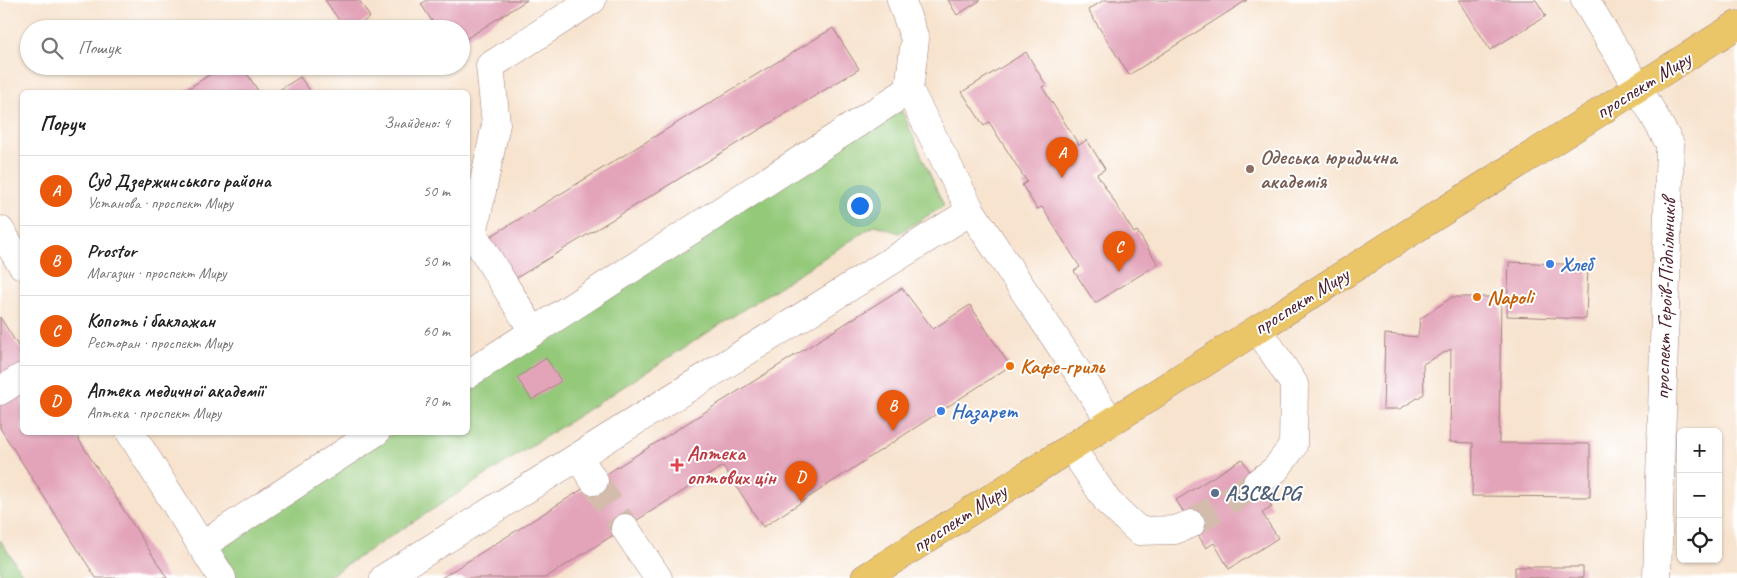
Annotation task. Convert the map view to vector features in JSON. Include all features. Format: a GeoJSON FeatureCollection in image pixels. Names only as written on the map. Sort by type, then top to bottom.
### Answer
{"type":"FeatureCollection","features":[{"type":"Feature","properties":{"kind":"main road","name":"проспект Миру"},"geometry":{"type":"LineString","coordinates":[[865,578],[1737,25]]}},
{"type":"Feature","properties":{"kind":"street"},"geometry":{"type":"LineString","coordinates":[[533,331],[473,234],[496,124],[490,66],[592,0]]}},
{"type":"Feature","properties":{"kind":"street"},"geometry":{"type":"LineString","coordinates":[[901,0],[915,39],[909,90],[971,210],[1111,422]]}},
{"type":"Feature","properties":{"kind":"street","name":"проспект Героїв-Підпільників"},"geometry":{"type":"LineString","coordinates":[[1585,0],[1670,144],[1657,578]]}},
{"type":"Feature","properties":{"kind":"street"},"geometry":{"type":"LineString","coordinates":[[470,373],[909,90]]}},
{"type":"Feature","properties":{"kind":"street"},"geometry":{"type":"LineString","coordinates":[[384,578],[971,210]]}},
{"type":"Feature","properties":{"kind":"street"},"geometry":{"type":"LineString","coordinates":[[0,230],[20,261]]}},
{"type":"Feature","properties":{"kind":"street"},"geometry":{"type":"LineString","coordinates":[[1257,483],[1275,470],[1293,446],[1294,384],[1258,329]]}},
{"type":"Feature","properties":{"kind":"street"},"geometry":{"type":"LineString","coordinates":[[0,391],[20,379]]}},
{"type":"Feature","properties":{"kind":"street"},"geometry":{"type":"LineString","coordinates":[[132,435],[222,578]]}},
{"type":"Feature","properties":{"kind":"street"},"geometry":{"type":"LineString","coordinates":[[201,546],[371,435]]}},
{"type":"Feature","properties":{"kind":"street"},"geometry":{"type":"LineString","coordinates":[[1071,447],[1108,502],[1139,530],[1174,530],[1191,524]]}},
{"type":"Feature","properties":{"kind":"street"},"geometry":{"type":"LineString","coordinates":[[578,457],[594,481]]}},
{"type":"Feature","properties":{"kind":"street"},"geometry":{"type":"LineString","coordinates":[[625,528],[658,578]]}},
{"type":"Feature","properties":{"kind":"green space"},"geometry":{"type":"Polygon","coordinates":[[[900,107],[944,206],[899,233],[875,225],[326,578],[238,578],[217,546],[391,435],[470,435],[470,384],[900,107]]]}},
{"type":"Feature","properties":{"kind":"green space"},"geometry":{"type":"Polygon","coordinates":[[[0,540],[25,578],[0,578],[0,540]]]}},
{"type":"Feature","properties":{"kind":"building"},"geometry":{"type":"Polygon","coordinates":[[[325,0],[359,0],[370,17],[366,20],[339,20],[325,0]]]}},
{"type":"Feature","properties":{"kind":"building"},"geometry":{"type":"Polygon","coordinates":[[[427,0],[527,0],[470,36],[470,20],[431,20],[421,4],[427,0]]]}},
{"type":"Feature","properties":{"kind":"building"},"geometry":{"type":"Polygon","coordinates":[[[948,0],[981,0],[957,15],[948,0]]]}},
{"type":"Feature","properties":{"kind":"building"},"geometry":{"type":"Polygon","coordinates":[[[1104,0],[1247,0],[1129,75],[1088,10],[1104,0]]]}},
{"type":"Feature","properties":{"kind":"building"},"geometry":{"type":"Polygon","coordinates":[[[1459,0],[1536,0],[1546,16],[1490,50],[1459,0]]]}},
{"type":"Feature","properties":{"kind":"building"},"geometry":{"type":"Polygon","coordinates":[[[833,28],[859,69],[513,280],[488,238],[833,28]]]}},
{"type":"Feature","properties":{"kind":"building"},"geometry":{"type":"Polygon","coordinates":[[[1026,52],[1046,85],[1042,87],[1079,145],[1087,140],[1105,169],[1097,174],[1134,233],[1137,231],[1158,264],[1095,303],[1074,271],[1080,267],[1042,207],[1037,209],[1022,185],[1027,182],[989,122],[984,126],[962,92],[1026,52]]]}},
{"type":"Feature","properties":{"kind":"building"},"geometry":{"type":"Polygon","coordinates":[[[209,75],[248,75],[258,90],[186,90],[209,75]]]}},
{"type":"Feature","properties":{"kind":"building"},"geometry":{"type":"Polygon","coordinates":[[[300,77],[310,90],[279,90],[300,77]]]}},
{"type":"Feature","properties":{"kind":"building"},"geometry":{"type":"Polygon","coordinates":[[[1509,262],[1588,265],[1586,319],[1507,316],[1509,262]]]}},
{"type":"Feature","properties":{"kind":"building"},"geometry":{"type":"Polygon","coordinates":[[[902,288],[933,329],[970,305],[1010,366],[763,527],[723,466],[545,578],[441,578],[902,288]]]}},
{"type":"Feature","properties":{"kind":"building"},"geometry":{"type":"Polygon","coordinates":[[[1452,297],[1501,297],[1499,443],[1590,444],[1590,497],[1472,496],[1473,443],[1450,442],[1451,349],[1423,364],[1424,394],[1400,409],[1383,409],[1385,334],[1418,337],[1420,319],[1452,297]]]}},
{"type":"Feature","properties":{"kind":"building"},"geometry":{"type":"Polygon","coordinates":[[[0,317],[20,349],[20,435],[76,435],[167,578],[96,578],[0,428],[0,317]]]}},
{"type":"Feature","properties":{"kind":"building"},"geometry":{"type":"Polygon","coordinates":[[[546,358],[561,381],[532,400],[517,378],[546,358]]]}},
{"type":"Feature","properties":{"kind":"building"},"geometry":{"type":"Polygon","coordinates":[[[1242,459],[1272,507],[1262,513],[1278,538],[1229,569],[1214,543],[1206,548],[1176,500],[1242,459]]]}},
{"type":"Feature","properties":{"kind":"building"},"geometry":{"type":"Polygon","coordinates":[[[1515,567],[1583,567],[1583,578],[1515,578],[1515,567]]]}},
{"type":"Feature","properties":{"kind":"tunnel"},"geometry":{"type":"LineString","coordinates":[[594,481],[625,528]]}},
{"type":"Feature","properties":{"kind":"tunnel"},"geometry":{"type":"LineString","coordinates":[[1191,524],[1257,483]]}},
{"type":"Feature","properties":{"kind":"place","name":"Одеська юридична академія"},"geometry":{"type":"Point","coordinates":[1250,169]}},
{"type":"Feature","properties":{"kind":"place","name":"Суд Дзержинського района"},"geometry":{"type":"Point","coordinates":[1062,178]}},
{"type":"Feature","properties":{"kind":"place","name":"Хлеб"},"geometry":{"type":"Point","coordinates":[1550,264]}},
{"type":"Feature","properties":{"kind":"place","name":"Копоть і баклажан"},"geometry":{"type":"Point","coordinates":[1119,272]}},
{"type":"Feature","properties":{"kind":"place","name":"Napoli"},"geometry":{"type":"Point","coordinates":[1477,297]}},
{"type":"Feature","properties":{"kind":"place","name":"Кафе-гриль"},"geometry":{"type":"Point","coordinates":[1010,366]}},
{"type":"Feature","properties":{"kind":"place","name":"Назарет"},"geometry":{"type":"Point","coordinates":[941,411]}},
{"type":"Feature","properties":{"kind":"place","name":"Prostor"},"geometry":{"type":"Point","coordinates":[893,431]}},
{"type":"Feature","properties":{"kind":"place","name":"Аптека оптових цін"},"geometry":{"type":"Point","coordinates":[677,465]}},
{"type":"Feature","properties":{"kind":"place","name":"АЗС&LPG"},"geometry":{"type":"Point","coordinates":[1215,493]}},
{"type":"Feature","properties":{"kind":"place","name":"Аптека медичної академії"},"geometry":{"type":"Point","coordinates":[801,502]}}]}
